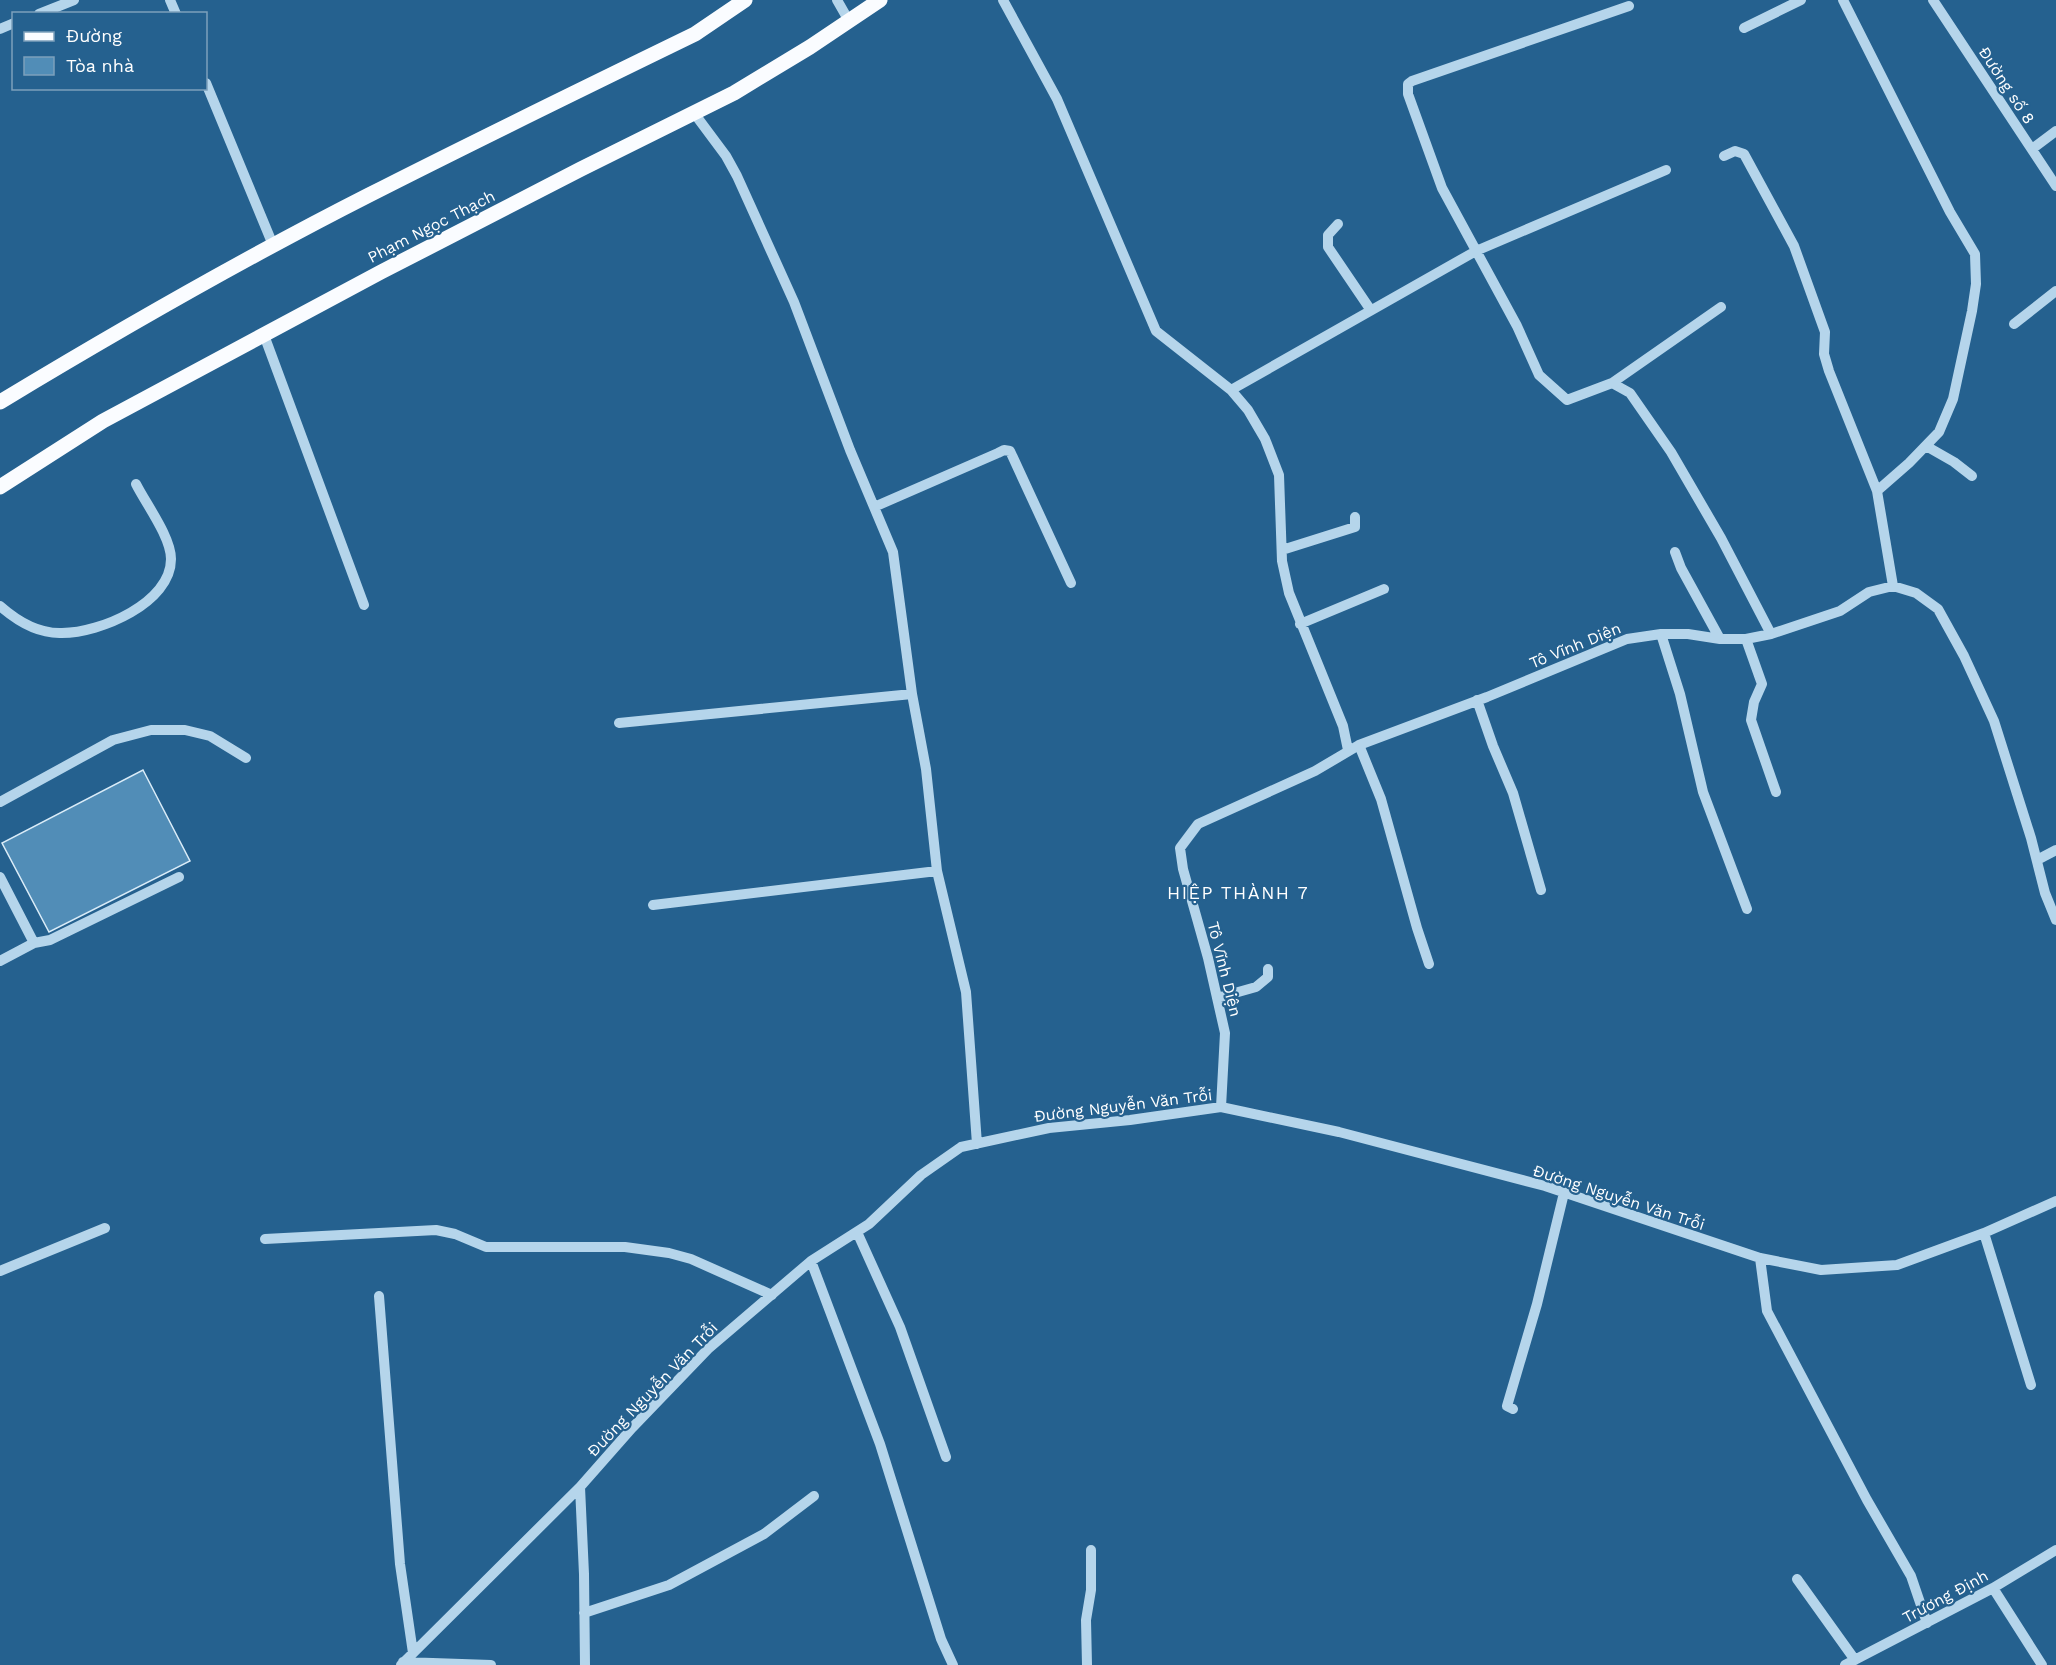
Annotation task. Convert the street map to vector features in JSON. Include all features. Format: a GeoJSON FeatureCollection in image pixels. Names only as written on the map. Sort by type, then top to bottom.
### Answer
{"type":"FeatureCollection","features":[{"type":"Feature","properties":{"kind":"main road"},"geometry":{"type":"LineString","coordinates":[[0,402],[117,332],[273,245],[695,34],[745,0]]}},
{"type":"Feature","properties":{"kind":"main road","name":"Phạm Ngọc Thạch"},"geometry":{"type":"LineString","coordinates":[[0,487],[102,421],[264,334],[538,190],[734,93],[880,0]]}},
{"type":"Feature","properties":{"kind":"street"},"geometry":{"type":"LineString","coordinates":[[44,12],[74,0]]}},
{"type":"Feature","properties":{"kind":"street"},"geometry":{"type":"LineString","coordinates":[[837,0],[849,21]]}},
{"type":"Feature","properties":{"kind":"street"},"geometry":{"type":"LineString","coordinates":[[1003,0],[1057,99],[1156,331],[1232,390],[1248,410],[1265,439],[1279,475],[1282,550],[1289,593],[1343,726],[1348,750]]}},
{"type":"Feature","properties":{"kind":"street"},"geometry":{"type":"LineString","coordinates":[[1744,28],[1801,0]]}},
{"type":"Feature","properties":{"kind":"street"},"geometry":{"type":"LineString","coordinates":[[1843,0],[1950,212],[1975,254],[1976,284],[1953,399],[1939,432],[1877,491]]}},
{"type":"Feature","properties":{"kind":"street","name":"Đường số 8"},"geometry":{"type":"LineString","coordinates":[[1933,0],[2056,186]]}},
{"type":"Feature","properties":{"kind":"street"},"geometry":{"type":"LineString","coordinates":[[1629,6],[1408,84],[1408,94],[1442,188],[1517,326],[1539,375],[1567,400],[1612,383],[1721,307]]}},
{"type":"Feature","properties":{"kind":"street"},"geometry":{"type":"LineString","coordinates":[[207,85],[273,245]]}},
{"type":"Feature","properties":{"kind":"street"},"geometry":{"type":"LineString","coordinates":[[694,112],[726,156],[737,176],[794,302],[892,552],[912,694],[926,769],[937,871],[966,992],[977,1144]]}},
{"type":"Feature","properties":{"kind":"street"},"geometry":{"type":"LineString","coordinates":[[2032,149],[2056,131]]}},
{"type":"Feature","properties":{"kind":"street"},"geometry":{"type":"LineString","coordinates":[[1724,156],[1736,151],[1744,154],[1794,246],[1825,332],[1824,354],[1829,371],[1877,491],[1893,586],[1916,593],[1938,609],[1964,656],[1994,721],[2045,893],[2056,920]]}},
{"type":"Feature","properties":{"kind":"street"},"geometry":{"type":"LineString","coordinates":[[1232,390],[1370,309],[1476,251],[1666,170]]}},
{"type":"Feature","properties":{"kind":"street"},"geometry":{"type":"LineString","coordinates":[[1338,224],[1328,235],[1328,247],[1370,309]]}},
{"type":"Feature","properties":{"kind":"street"},"geometry":{"type":"LineString","coordinates":[[2014,324],[2056,291]]}},
{"type":"Feature","properties":{"kind":"street"},"geometry":{"type":"LineString","coordinates":[[264,334],[364,605]]}},
{"type":"Feature","properties":{"kind":"street"},"geometry":{"type":"LineString","coordinates":[[1612,383],[1630,393],[1671,452],[1721,538],[1771,634]]}},
{"type":"Feature","properties":{"kind":"street"},"geometry":{"type":"LineString","coordinates":[[1926,446],[1954,462],[1972,476]]}},
{"type":"Feature","properties":{"kind":"street"},"geometry":{"type":"LineString","coordinates":[[874,507],[1007,450],[1013,457],[1071,583]]}},
{"type":"Feature","properties":{"kind":"street"},"geometry":{"type":"LineString","coordinates":[[0,606],[15,620],[61,634],[84,631],[108,624],[147,602],[160,590],[170,568],[171,549],[136,484]]}},
{"type":"Feature","properties":{"kind":"street"},"geometry":{"type":"LineString","coordinates":[[1282,550],[1355,526],[1355,517]]}},
{"type":"Feature","properties":{"kind":"street"},"geometry":{"type":"LineString","coordinates":[[1674,552],[1720,639]]}},
{"type":"Feature","properties":{"kind":"street","name":"Tô Vĩnh Diện"},"geometry":{"type":"LineString","coordinates":[[1221,1107],[1225,1033],[1208,958],[1183,869],[1180,848],[1198,824],[1315,771],[1359,745],[1627,639],[1661,634],[1688,634],[1720,639],[1746,639],[1771,634],[1840,611],[1869,592],[1893,586]]}},
{"type":"Feature","properties":{"kind":"street"},"geometry":{"type":"LineString","coordinates":[[1300,624],[1384,589]]}},
{"type":"Feature","properties":{"kind":"street"},"geometry":{"type":"LineString","coordinates":[[1661,634],[1680,694],[1703,792],[1747,909]]}},
{"type":"Feature","properties":{"kind":"street"},"geometry":{"type":"LineString","coordinates":[[1746,639],[1762,684],[1754,702],[1751,720],[1776,792]]}},
{"type":"Feature","properties":{"kind":"street"},"geometry":{"type":"LineString","coordinates":[[619,723],[912,694]]}},
{"type":"Feature","properties":{"kind":"street"},"geometry":{"type":"LineString","coordinates":[[1477,700],[1513,793],[1541,890]]}},
{"type":"Feature","properties":{"kind":"street"},"geometry":{"type":"LineString","coordinates":[[0,802],[113,740],[151,730],[185,730],[210,736],[246,758]]}},
{"type":"Feature","properties":{"kind":"street"},"geometry":{"type":"LineString","coordinates":[[1359,745],[1381,799],[1429,964]]}},
{"type":"Feature","properties":{"kind":"street"},"geometry":{"type":"LineString","coordinates":[[2037,860],[2056,850]]}},
{"type":"Feature","properties":{"kind":"street"},"geometry":{"type":"LineString","coordinates":[[653,905],[937,871]]}},
{"type":"Feature","properties":{"kind":"street"},"geometry":{"type":"LineString","coordinates":[[0,877],[34,943]]}},
{"type":"Feature","properties":{"kind":"street"},"geometry":{"type":"LineString","coordinates":[[0,961],[34,943],[50,940],[179,877]]}},
{"type":"Feature","properties":{"kind":"street"},"geometry":{"type":"LineString","coordinates":[[1217,998],[1256,987],[1268,977],[1268,969]]}},
{"type":"Feature","properties":{"kind":"street","name":"Đường Nguyễn Văn Trỗi"},"geometry":{"type":"LineString","coordinates":[[402,1664],[580,1487],[632,1428],[708,1349],[811,1261],[869,1224],[921,1175],[961,1147],[1048,1128],[1130,1120],[1221,1107],[1339,1132],[1564,1193],[1760,1258],[1821,1270],[1897,1265],[1984,1233],[2056,1201]]}},
{"type":"Feature","properties":{"kind":"street"},"geometry":{"type":"LineString","coordinates":[[1513,1409],[1507,1406],[1537,1304],[1564,1193]]}},
{"type":"Feature","properties":{"kind":"street"},"geometry":{"type":"LineString","coordinates":[[0,1271],[105,1228]]}},
{"type":"Feature","properties":{"kind":"street"},"geometry":{"type":"LineString","coordinates":[[265,1239],[436,1230],[455,1234],[486,1247],[625,1247],[691,1259],[772,1295]]}},
{"type":"Feature","properties":{"kind":"street"},"geometry":{"type":"LineString","coordinates":[[857,1232],[900,1327],[946,1457]]}},
{"type":"Feature","properties":{"kind":"street"},"geometry":{"type":"LineString","coordinates":[[1984,1233],[2031,1385]]}},
{"type":"Feature","properties":{"kind":"street"},"geometry":{"type":"LineString","coordinates":[[1760,1258],[1767,1311],[1862,1490],[1911,1576],[1927,1623]]}},
{"type":"Feature","properties":{"kind":"street"},"geometry":{"type":"LineString","coordinates":[[811,1261],[880,1444],[941,1638],[952,1665]]}},
{"type":"Feature","properties":{"kind":"street"},"geometry":{"type":"LineString","coordinates":[[379,1296],[400,1564],[413,1653]]}},
{"type":"Feature","properties":{"kind":"street"},"geometry":{"type":"LineString","coordinates":[[580,1487],[585,1665]]}},
{"type":"Feature","properties":{"kind":"street"},"geometry":{"type":"LineString","coordinates":[[584,1613],[679,1580],[764,1534],[814,1496]]}},
{"type":"Feature","properties":{"kind":"street"},"geometry":{"type":"LineString","coordinates":[[1087,1665],[1086,1632],[1091,1590],[1091,1550]]}},
{"type":"Feature","properties":{"kind":"street","name":"Trương Định"},"geometry":{"type":"LineString","coordinates":[[1850,1663],[1993,1588],[2056,1550]]}},
{"type":"Feature","properties":{"kind":"street"},"geometry":{"type":"LineString","coordinates":[[1797,1579],[1850,1663]]}},
{"type":"Feature","properties":{"kind":"street"},"geometry":{"type":"LineString","coordinates":[[1993,1588],[2042,1665]]}},
{"type":"Feature","properties":{"kind":"street"},"geometry":{"type":"LineString","coordinates":[[402,1664],[491,1665]]}},
{"type":"Feature","properties":{"kind":"building"},"geometry":{"type":"Polygon","coordinates":[[[143,770],[190,861],[49,932],[2,843],[143,770]]]}},
{"type":"Feature","properties":{"kind":"district","name":"HIỆP THÀNH 7"},"geometry":{"type":"Point","coordinates":[1238,893]}}]}
